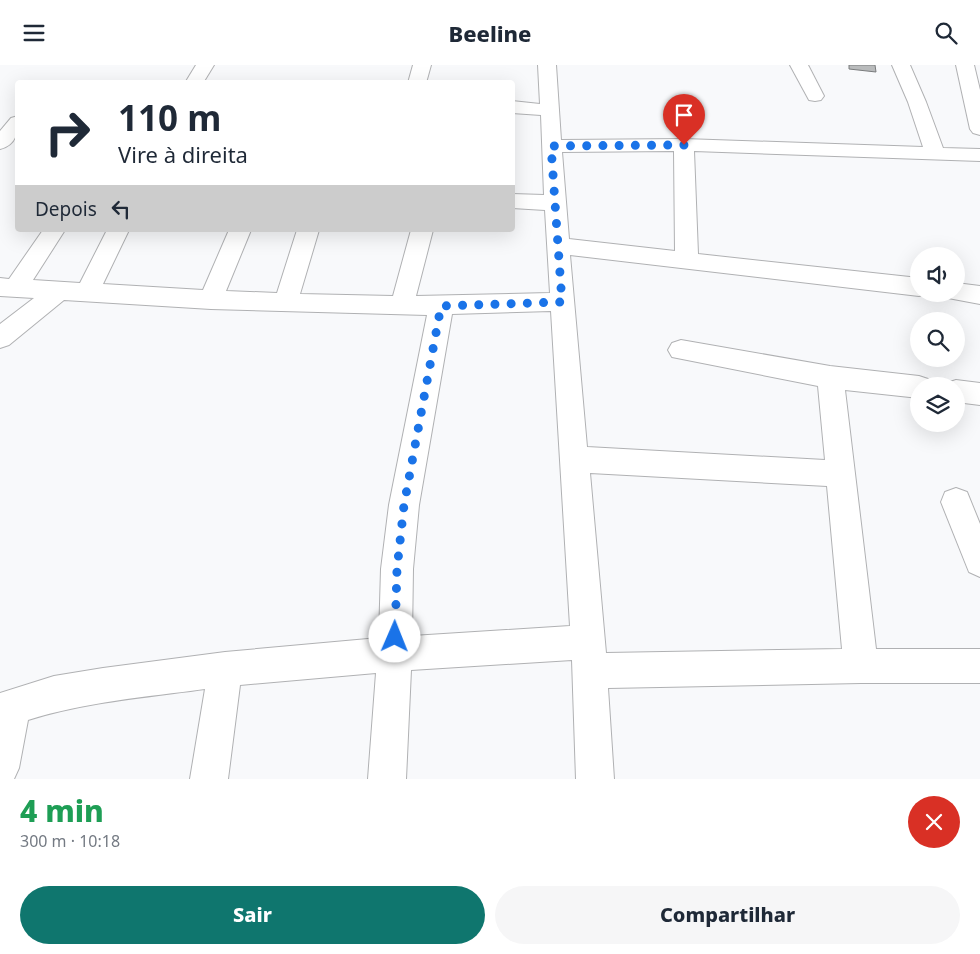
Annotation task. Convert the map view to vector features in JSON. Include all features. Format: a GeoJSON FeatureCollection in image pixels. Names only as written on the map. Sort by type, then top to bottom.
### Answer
{"type":"FeatureCollection","features":[{"type":"Feature","properties":{"kind":"street"},"geometry":{"type":"LineString","coordinates":[[196,80],[205,65]]}},
{"type":"Feature","properties":{"kind":"street"},"geometry":{"type":"LineString","coordinates":[[418,80],[422,65]]}},
{"type":"Feature","properties":{"kind":"street"},"geometry":{"type":"LineString","coordinates":[[547,65],[595,779]]}},
{"type":"Feature","properties":{"kind":"street"},"geometry":{"type":"LineString","coordinates":[[799,65],[814,96]]}},
{"type":"Feature","properties":{"kind":"street"},"geometry":{"type":"LineString","coordinates":[[901,65],[935,154]]}},
{"type":"Feature","properties":{"kind":"street"},"geometry":{"type":"LineString","coordinates":[[965,65],[980,129]]}},
{"type":"Feature","properties":{"kind":"street"},"geometry":{"type":"LineString","coordinates":[[515,107],[550,110]]}},
{"type":"Feature","properties":{"kind":"street"},"geometry":{"type":"LineString","coordinates":[[0,115],[15,116]]}},
{"type":"Feature","properties":{"kind":"street"},"geometry":{"type":"LineString","coordinates":[[0,143],[15,126]]}},
{"type":"Feature","properties":{"kind":"street"},"geometry":{"type":"LineString","coordinates":[[551,146],[684,145],[980,155]]}},
{"type":"Feature","properties":{"kind":"street"},"geometry":{"type":"LineString","coordinates":[[684,145],[687,261]]}},
{"type":"Feature","properties":{"kind":"street"},"geometry":{"type":"LineString","coordinates":[[515,201],[555,203]]}},
{"type":"Feature","properties":{"kind":"street"},"geometry":{"type":"LineString","coordinates":[[7,288],[52,232]]}},
{"type":"Feature","properties":{"kind":"street"},"geometry":{"type":"LineString","coordinates":[[87,292],[117,232]]}},
{"type":"Feature","properties":{"kind":"street"},"geometry":{"type":"LineString","coordinates":[[211,300],[239,232]]}},
{"type":"Feature","properties":{"kind":"street"},"geometry":{"type":"LineString","coordinates":[[286,301],[307,232]]}},
{"type":"Feature","properties":{"kind":"street"},"geometry":{"type":"LineString","coordinates":[[402,306],[421,232]]}},
{"type":"Feature","properties":{"kind":"street"},"geometry":{"type":"LineString","coordinates":[[559,246],[910,286]]}},
{"type":"Feature","properties":{"kind":"street"},"geometry":{"type":"LineString","coordinates":[[7,288],[211,300],[402,306],[562,302]]}},
{"type":"Feature","properties":{"kind":"street"},"geometry":{"type":"LineString","coordinates":[[0,338],[59,291]]}},
{"type":"Feature","properties":{"kind":"street"},"geometry":{"type":"LineString","coordinates":[[965,293],[980,295]]}},
{"type":"Feature","properties":{"kind":"street"},"geometry":{"type":"LineString","coordinates":[[387,779],[395,654],[397,569],[404,505],[441,306]]}},
{"type":"Feature","properties":{"kind":"street"},"geometry":{"type":"LineString","coordinates":[[681,350],[830,377],[910,386]]}},
{"type":"Feature","properties":{"kind":"street"},"geometry":{"type":"LineString","coordinates":[[830,377],[861,666]]}},
{"type":"Feature","properties":{"kind":"street"},"geometry":{"type":"LineString","coordinates":[[965,392],[980,394]]}},
{"type":"Feature","properties":{"kind":"street"},"geometry":{"type":"LineString","coordinates":[[574,459],[840,474]]}},
{"type":"Feature","properties":{"kind":"street"},"geometry":{"type":"LineString","coordinates":[[956,502],[980,561]]}},
{"type":"Feature","properties":{"kind":"street"},"geometry":{"type":"LineString","coordinates":[[0,768],[6,709],[54,694],[103,685],[225,669],[395,654],[588,657],[861,666],[980,666]]}},
{"type":"Feature","properties":{"kind":"street"},"geometry":{"type":"LineString","coordinates":[[209,779],[225,669]]}},
{"type":"Feature","properties":{"kind":"building"},"geometry":{"type":"Polygon","coordinates":[[[849,65],[875,65],[876,72],[849,69],[849,65]]]}},
{"type":"Feature","properties":{"kind":"route"},"geometry":{"type":"LineString","coordinates":[[395,637],[397,569],[404,505],[441,306],[562,302],[551,146],[684,145]]}}]}
